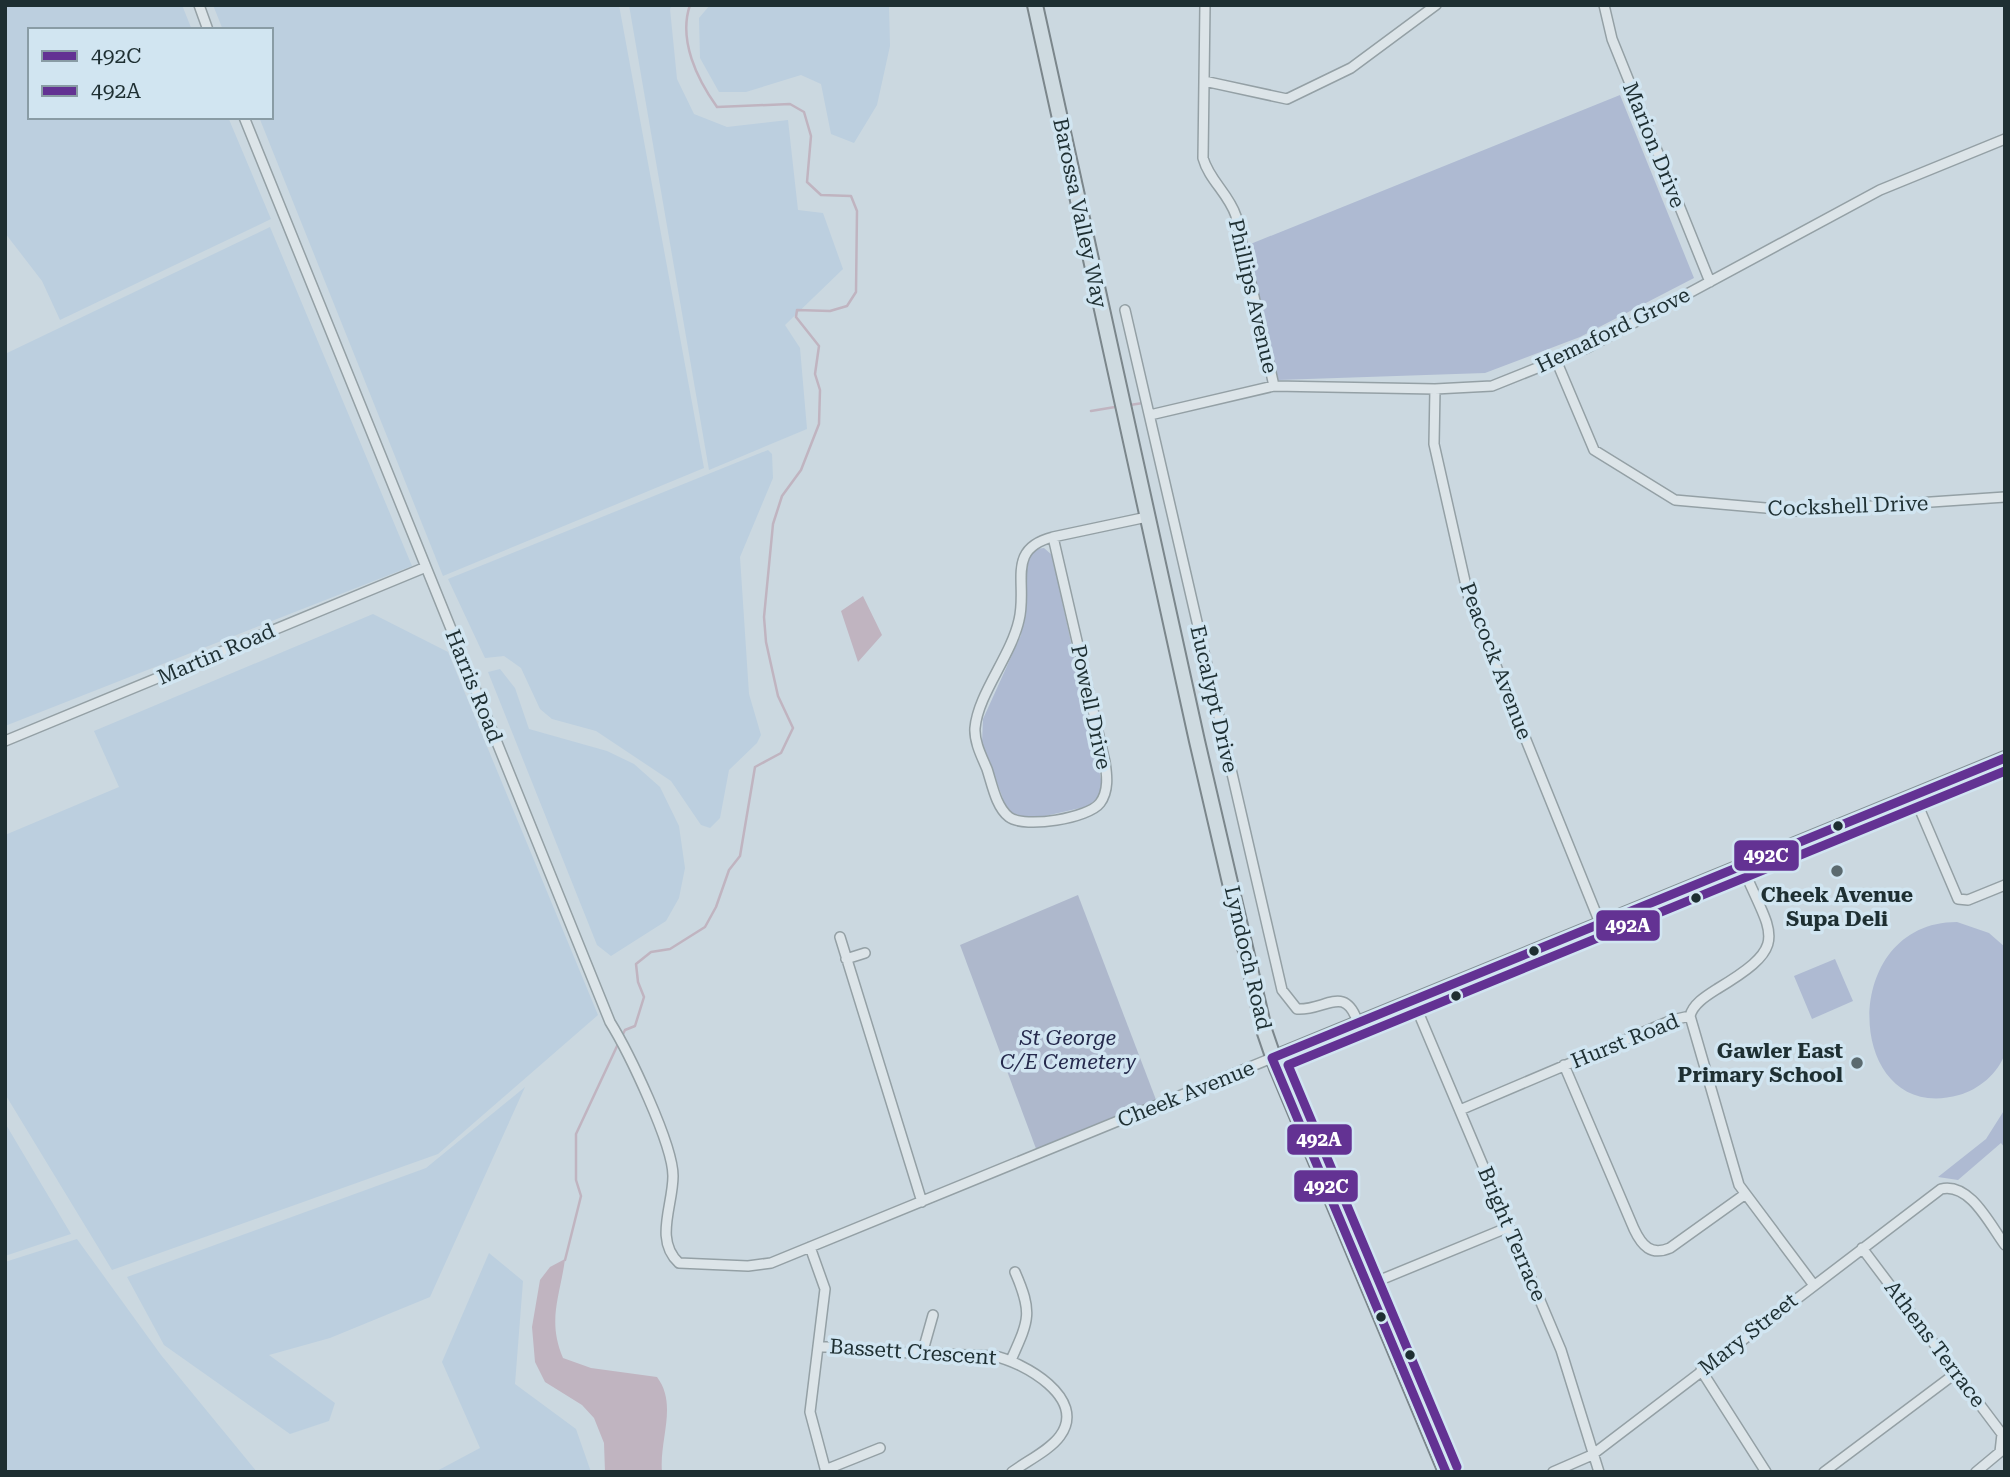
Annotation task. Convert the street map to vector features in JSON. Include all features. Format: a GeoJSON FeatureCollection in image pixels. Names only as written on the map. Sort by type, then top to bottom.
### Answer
{"type":"FeatureCollection","features":[{"type":"Feature","properties":{"kind":"main road","name":"Barossa Valley Way"},"geometry":{"type":"LineString","coordinates":[[1035,5],[1126,421]]}},
{"type":"Feature","properties":{"kind":"main road","name":"Lyndoch Road"},"geometry":{"type":"LineString","coordinates":[[1126,421],[1272,1058],[1446,1472]]}},
{"type":"Feature","properties":{"kind":"street"},"geometry":{"type":"LineString","coordinates":[[198,5],[207,28]]}},
{"type":"Feature","properties":{"kind":"street","name":"Phillips Avenue"},"geometry":{"type":"LineString","coordinates":[[1205,5],[1203,158],[1206,167],[1228,197],[1236,216],[1274,386]]}},
{"type":"Feature","properties":{"kind":"street"},"geometry":{"type":"LineString","coordinates":[[1204,81],[1281,99],[1295,96],[1351,68],[1436,5]]}},
{"type":"Feature","properties":{"kind":"street","name":"Marion Drive"},"geometry":{"type":"LineString","coordinates":[[1604,5],[1617,52],[1710,282]]}},
{"type":"Feature","properties":{"kind":"street","name":"Harris Road"},"geometry":{"type":"LineString","coordinates":[[245,119],[619,1038],[670,1156],[673,1177],[665,1237],[676,1260]]}},
{"type":"Feature","properties":{"kind":"street","name":"Hemaford Grove"},"geometry":{"type":"LineString","coordinates":[[1150,415],[1274,386],[1483,388],[1587,348],[1880,190],[2005,139]]}},
{"type":"Feature","properties":{"kind":"street","name":"Eucalypt Drive"},"geometry":{"type":"LineString","coordinates":[[1125,310],[1282,990],[1297,1009],[1312,1009],[1329,1002],[1345,1002],[1354,1009],[1358,1023]]}},
{"type":"Feature","properties":{"kind":"street","name":"Cockshell Drive"},"geometry":{"type":"LineString","coordinates":[[1556,360],[1594,450],[1675,500],[1798,511],[2005,498]]}},
{"type":"Feature","properties":{"kind":"street","name":"Peacock Avenue"},"geometry":{"type":"LineString","coordinates":[[1435,389],[1434,444],[1469,599],[1600,923]]}},
{"type":"Feature","properties":{"kind":"street","name":"Powell Drive"},"geometry":{"type":"LineString","coordinates":[[1053,537],[1105,761],[1107,784],[1101,801],[1091,810],[1028,824],[1012,819],[1000,805],[975,730],[978,713],[1006,658],[1020,619],[1025,552],[1030,546],[1053,537],[1147,517]]}},
{"type":"Feature","properties":{"kind":"street","name":"Martin Road"},"geometry":{"type":"LineString","coordinates":[[5,741],[426,567]]}},
{"type":"Feature","properties":{"kind":"street","name":"Cheek Avenue"},"geometry":{"type":"LineString","coordinates":[[676,1260],[705,1265],[771,1263],[2005,758]]}},
{"type":"Feature","properties":{"kind":"street"},"geometry":{"type":"LineString","coordinates":[[1914,796],[1958,899],[1968,900],[2005,885]]}},
{"type":"Feature","properties":{"kind":"street","name":"Hurst Road"},"geometry":{"type":"LineString","coordinates":[[1460,1110],[1672,1020],[1690,1016],[1700,1001],[1760,960],[1768,950],[1769,929],[1742,866]]}},
{"type":"Feature","properties":{"kind":"street"},"geometry":{"type":"LineString","coordinates":[[840,937],[922,1202]]}},
{"type":"Feature","properties":{"kind":"street"},"geometry":{"type":"LineString","coordinates":[[846,959],[865,953]]}},
{"type":"Feature","properties":{"kind":"street","name":"Bright Terrace"},"geometry":{"type":"LineString","coordinates":[[1413,1000],[1561,1350],[1599,1472]]}},
{"type":"Feature","properties":{"kind":"street"},"geometry":{"type":"LineString","coordinates":[[1690,1016],[1732,1168],[1744,1195],[1813,1283]]}},
{"type":"Feature","properties":{"kind":"street"},"geometry":{"type":"LineString","coordinates":[[1564,1065],[1634,1229],[1648,1249],[1660,1252],[1670,1248],[1744,1195]]}},
{"type":"Feature","properties":{"kind":"street","name":"Mary Street"},"geometry":{"type":"LineString","coordinates":[[1553,1472],[1592,1455],[1813,1283],[1941,1189],[1954,1188],[1966,1193],[2005,1245]]}},
{"type":"Feature","properties":{"kind":"street"},"geometry":{"type":"LineString","coordinates":[[1368,1286],[1509,1227]]}},
{"type":"Feature","properties":{"kind":"street"},"geometry":{"type":"LineString","coordinates":[[810,1247],[825,1289],[810,1412],[826,1471],[880,1448]]}},
{"type":"Feature","properties":{"kind":"street","name":"Athens Terrace"},"geometry":{"type":"LineString","coordinates":[[1862,1248],[1997,1426],[2004,1441]]}},
{"type":"Feature","properties":{"kind":"street"},"geometry":{"type":"LineString","coordinates":[[1011,1360],[1029,1320],[1028,1302],[1015,1272]]}},
{"type":"Feature","properties":{"kind":"street"},"geometry":{"type":"LineString","coordinates":[[922,1354],[933,1315]]}},
{"type":"Feature","properties":{"kind":"street","name":"Bassett Crescent"},"geometry":{"type":"LineString","coordinates":[[818,1346],[976,1355],[1011,1360],[1035,1371],[1063,1403],[1066,1418],[1063,1432],[1057,1440],[1012,1472]]}},
{"type":"Feature","properties":{"kind":"street"},"geometry":{"type":"LineString","coordinates":[[1701,1370],[1766,1472]]}},
{"type":"Feature","properties":{"kind":"street"},"geometry":{"type":"LineString","coordinates":[[1824,1472],[1956,1373]]}},
{"type":"Feature","properties":{"kind":"street"},"geometry":{"type":"LineString","coordinates":[[1976,1472],[2000,1452],[2004,1441]]}},
{"type":"Feature","properties":{"kind":"shaded area"},"geometry":{"type":"Polygon","coordinates":[[[5,5],[182,5],[191,28],[28,28],[28,119],[229,119],[271,219],[60,320],[42,281],[5,233],[5,5]]]}},
{"type":"Feature","properties":{"kind":"shaded area"},"geometry":{"type":"Polygon","coordinates":[[[213,5],[619,5],[704,468],[443,576],[260,119],[273,119],[273,28],[222,28],[213,5]]]}},
{"type":"Feature","properties":{"kind":"shaded area"},"geometry":{"type":"Polygon","coordinates":[[[629,5],[672,5],[670,9],[677,79],[694,114],[727,127],[788,120],[798,210],[823,213],[843,269],[785,325],[800,348],[807,429],[709,470],[629,5]]]}},
{"type":"Feature","properties":{"kind":"shaded area"},"geometry":{"type":"Polygon","coordinates":[[[710,5],[889,5],[890,46],[877,105],[854,143],[831,134],[821,84],[801,75],[746,92],[719,92],[700,58],[699,18],[710,5]]]}},
{"type":"Feature","properties":{"kind":"shaded area"},"geometry":{"type":"Polygon","coordinates":[[[1620,95],[1694,278],[1580,337],[1485,373],[1278,380],[1248,245],[1620,95]]]}},
{"type":"Feature","properties":{"kind":"shaded area"},"geometry":{"type":"Polygon","coordinates":[[[270,227],[412,566],[5,726],[5,354],[270,227]]]}},
{"type":"Feature","properties":{"kind":"shaded area"},"geometry":{"type":"Polygon","coordinates":[[[768,450],[772,454],[773,478],[740,557],[749,694],[761,735],[757,743],[729,770],[720,818],[710,828],[701,825],[671,781],[596,731],[552,719],[540,709],[521,668],[504,656],[485,658],[448,579],[768,450]]]}},
{"type":"Feature","properties":{"kind":"shaded area"},"geometry":{"type":"Polygon","coordinates":[[[1044,548],[1052,555],[1102,784],[1100,795],[1089,806],[1032,819],[1012,813],[1005,804],[982,743],[983,719],[1021,635],[1027,559],[1036,549],[1044,548]]]}},
{"type":"Feature","properties":{"kind":"shaded area"},"geometry":{"type":"Polygon","coordinates":[[[863,596],[882,635],[858,662],[841,611],[863,596]]]}},
{"type":"Feature","properties":{"kind":"shaded area"},"geometry":{"type":"Polygon","coordinates":[[[373,614],[448,652],[598,1015],[438,1154],[112,1270],[5,1094],[5,835],[119,787],[94,731],[373,614]]]}},
{"type":"Feature","properties":{"kind":"shaded area"},"geometry":{"type":"Polygon","coordinates":[[[500,669],[515,688],[529,729],[607,751],[634,764],[660,787],[679,826],[685,868],[679,898],[666,921],[611,956],[597,945],[488,672],[500,669]]]}},
{"type":"Feature","properties":{"kind":"shaded area"},"geometry":{"type":"Polygon","coordinates":[[[1957,922],[1989,933],[2005,947],[2005,1053],[1993,1074],[1973,1089],[1959,1095],[1921,1097],[1893,1081],[1876,1054],[1870,1021],[1874,985],[1890,954],[1917,931],[1957,922]]]}},
{"type":"Feature","properties":{"kind":"shaded area"},"geometry":{"type":"Polygon","coordinates":[[[1835,959],[1853,1001],[1812,1019],[1794,976],[1835,959]]]}},
{"type":"Feature","properties":{"kind":"shaded area"},"geometry":{"type":"Polygon","coordinates":[[[525,1087],[430,1297],[330,1338],[269,1355],[335,1403],[329,1421],[290,1434],[164,1345],[127,1277],[426,1168],[525,1087]]]}},
{"type":"Feature","properties":{"kind":"shaded area"},"geometry":{"type":"Polygon","coordinates":[[[2005,1109],[2005,1148],[2001,1143],[1958,1180],[1938,1177],[1986,1139],[2005,1109]]]}},
{"type":"Feature","properties":{"kind":"shaded area"},"geometry":{"type":"Polygon","coordinates":[[[5,1123],[71,1234],[5,1256],[5,1123]]]}},
{"type":"Feature","properties":{"kind":"shaded area"},"geometry":{"type":"Polygon","coordinates":[[[77,1239],[161,1355],[257,1472],[5,1472],[5,1262],[77,1239]]]}},
{"type":"Feature","properties":{"kind":"shaded area"},"geometry":{"type":"Polygon","coordinates":[[[489,1253],[523,1281],[515,1384],[576,1429],[591,1472],[435,1472],[480,1448],[442,1362],[489,1253]]]}},
{"type":"Feature","properties":{"kind":"shaded area"},"geometry":{"type":"Polygon","coordinates":[[[565,1259],[555,1320],[563,1358],[591,1368],[657,1377],[663,1388],[667,1411],[662,1472],[605,1472],[604,1443],[594,1418],[582,1405],[545,1382],[535,1362],[532,1327],[540,1280],[550,1267],[565,1259]]]}},
{"type":"Feature","properties":{"kind":"green space","name":"St George C/E Cemetery"},"geometry":{"type":"Polygon","coordinates":[[[1078,895],[1158,1105],[1038,1154],[960,945],[1078,895]]]}},
{"type":"Feature","properties":{"kind":"waterway"},"geometry":{"type":"LineString","coordinates":[[621,1038],[625,1030],[635,1026],[644,997],[638,982],[636,964],[651,952],[670,949],[705,927],[716,907],[729,870],[740,856],[755,767],[781,753],[793,728],[778,696],[766,642],[764,617],[773,524],[782,496],[801,470],[819,424],[820,390],[815,374],[819,346],[796,317],[797,310],[830,311],[847,306],[856,292],[857,211],[851,196],[821,195],[807,182],[811,136],[804,112],[790,104],[717,107],[697,72],[688,45],[686,32],[690,5]]}},
{"type":"Feature","properties":{"kind":"waterway"},"geometry":{"type":"LineString","coordinates":[[1130,405],[1143,403]]}},
{"type":"Feature","properties":{"kind":"waterway"},"geometry":{"type":"LineString","coordinates":[[1091,411],[1115,407]]}},
{"type":"Feature","properties":{"kind":"waterway"},"geometry":{"type":"LineString","coordinates":[[565,1260],[581,1196],[576,1180],[576,1134],[618,1044]]}},
{"type":"Feature","properties":{"kind":"transit line","name":"492C"},"geometry":{"type":"LineString","coordinates":[[1446,1472],[1272,1058],[2005,758]]}},
{"type":"Feature","properties":{"kind":"transit line","name":"492A"},"geometry":{"type":"LineString","coordinates":[[1457,1467],[1288,1065],[2005,771]]}},
{"type":"Feature","properties":{"kind":"place","name":"Cheek Avenue Supa Deli"},"geometry":{"type":"Point","coordinates":[1837,871]}},
{"type":"Feature","properties":{"kind":"place","name":"Gawler East Primary School"},"geometry":{"type":"Point","coordinates":[1857,1063]}}]}
